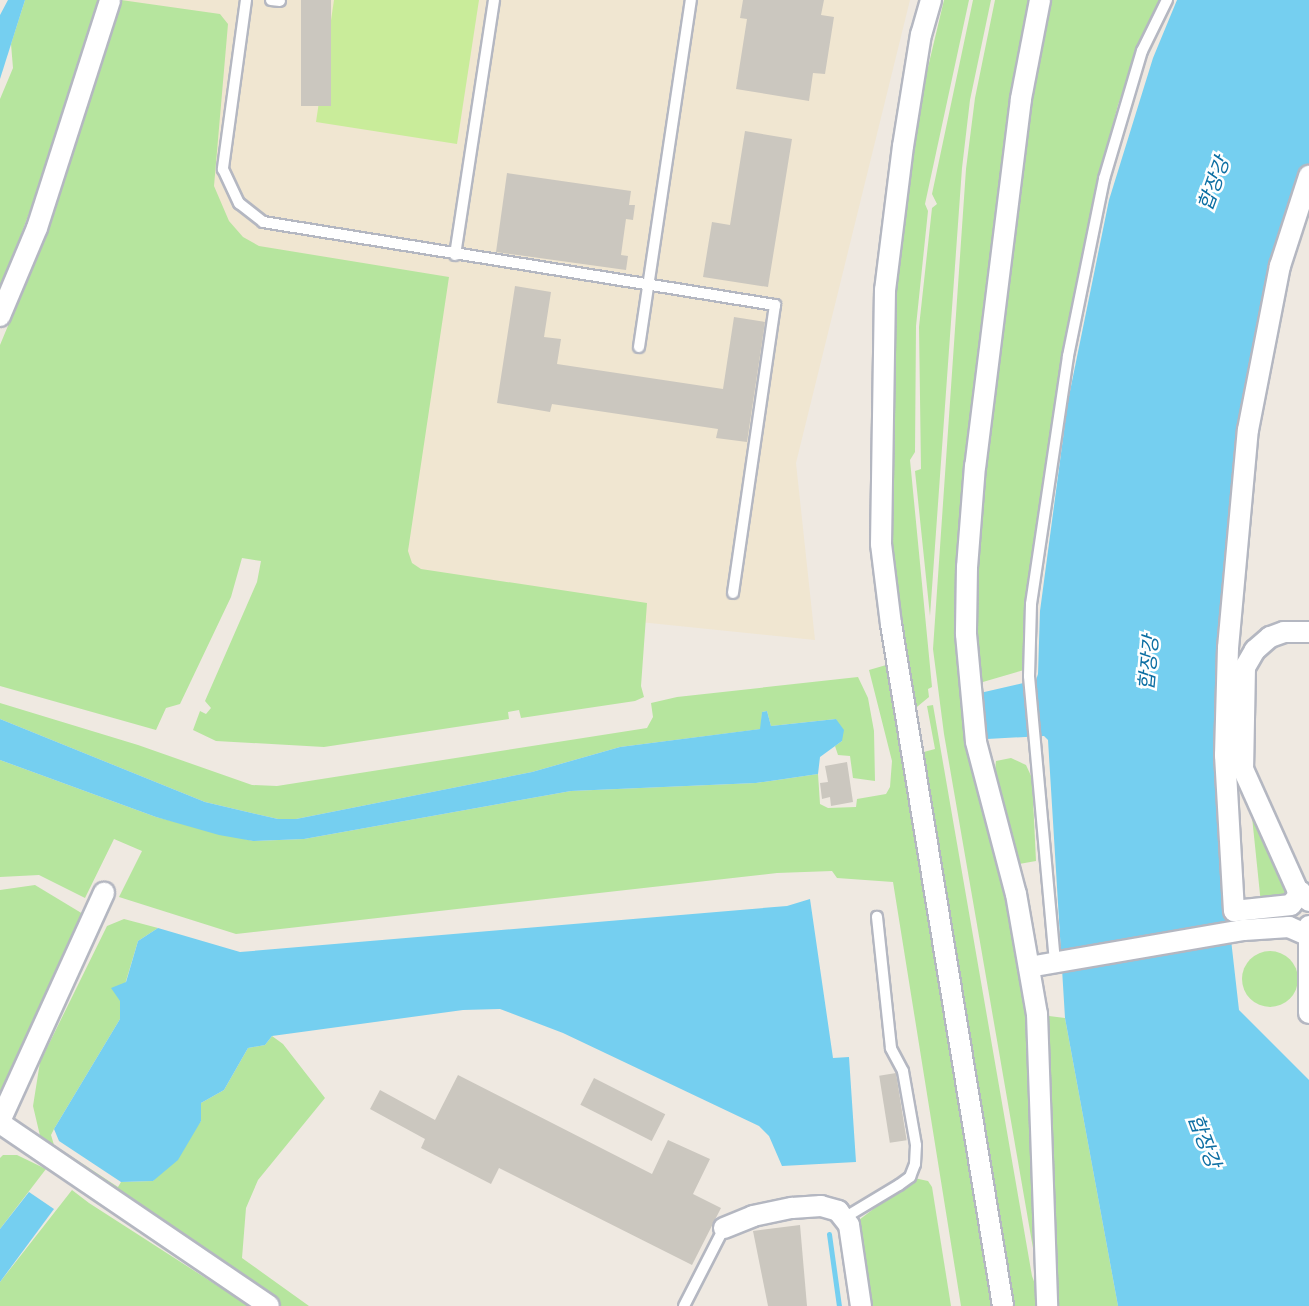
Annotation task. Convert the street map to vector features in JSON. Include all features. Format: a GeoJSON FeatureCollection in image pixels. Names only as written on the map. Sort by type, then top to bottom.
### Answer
{"type":"FeatureCollection","features":[{"type":"Feature","properties":{"kind":"street"},"geometry":{"type":"LineString","coordinates":[[0,316],[37,228],[110,0]]}},
{"type":"Feature","properties":{"kind":"street"},"geometry":{"type":"LineString","coordinates":[[931,0],[921,34],[903,146],[885,290],[882,544],[891,624],[1003,1306]]}},
{"type":"Feature","properties":{"kind":"street"},"geometry":{"type":"LineString","coordinates":[[1040,0],[1021,99],[1000,259],[967,578],[968,672],[976,742],[1016,894],[1037,1014],[1047,1306]]}},
{"type":"Feature","properties":{"kind":"street"},"geometry":{"type":"LineString","coordinates":[[1225,755],[1243,769],[1305,896],[1291,905],[1234,911],[1225,755],[1227,687],[1248,430],[1300,226],[1309,176]]}},
{"type":"Feature","properties":{"kind":"street"},"geometry":{"type":"LineString","coordinates":[[1227,687],[1245,667],[1255,650],[1270,637],[1284,632],[1309,632]]}},
{"type":"Feature","properties":{"kind":"street"},"geometry":{"type":"LineString","coordinates":[[1243,769],[1245,667]]}},
{"type":"Feature","properties":{"kind":"street"},"geometry":{"type":"LineString","coordinates":[[104,893],[0,1122],[269,1306]]}},
{"type":"Feature","properties":{"kind":"street"},"geometry":{"type":"LineString","coordinates":[[1029,967],[1244,930],[1289,927],[1308,930],[1309,1013]]}},
{"type":"Feature","properties":{"kind":"street"},"geometry":{"type":"LineString","coordinates":[[724,1228],[753,1216],[792,1208],[821,1206],[838,1211],[849,1225],[861,1306]]}},
{"type":"Feature","properties":{"kind":"lane"},"geometry":{"type":"LineString","coordinates":[[246,0],[222,169],[239,203],[250,214],[281,228],[776,305],[733,593]]}},
{"type":"Feature","properties":{"kind":"lane"},"geometry":{"type":"LineString","coordinates":[[455,255],[494,0]]}},
{"type":"Feature","properties":{"kind":"lane"},"geometry":{"type":"LineString","coordinates":[[639,347],[691,0]]}},
{"type":"Feature","properties":{"kind":"lane"},"geometry":{"type":"LineString","coordinates":[[1056,962],[1037,735],[1029,676],[1031,604],[1061,404],[1102,190],[1142,51],[1167,0]]}},
{"type":"Feature","properties":{"kind":"lane"},"geometry":{"type":"LineString","coordinates":[[844,1218],[910,1177],[915,1164],[916,1145],[903,1071],[891,1048],[877,917]]}},
{"type":"Feature","properties":{"kind":"lane"},"geometry":{"type":"LineString","coordinates":[[684,1306],[724,1228]]}},
{"type":"Feature","properties":{"kind":"shaded area"},"geometry":{"type":"Polygon","coordinates":[[[120,0],[910,0],[796,463],[815,640],[513,609],[375,578],[233,247],[116,8],[120,0]]]}},
{"type":"Feature","properties":{"kind":"green space"},"geometry":{"type":"Polygon","coordinates":[[[25,0],[100,0],[50,157],[0,291],[0,99],[13,68],[11,44],[25,0]]]}},
{"type":"Feature","properties":{"kind":"green space"},"geometry":{"type":"Polygon","coordinates":[[[121,0],[220,14],[228,24],[214,186],[229,221],[243,237],[259,246],[449,277],[408,551],[412,563],[421,569],[647,603],[641,686],[644,697],[635,701],[521,718],[519,710],[508,712],[509,719],[324,747],[216,741],[193,730],[200,711],[206,714],[211,708],[205,701],[257,582],[261,561],[242,558],[231,597],[180,704],[166,708],[156,730],[0,686],[0,345],[47,232],[121,0]]]}},
{"type":"Feature","properties":{"kind":"green space"},"geometry":{"type":"Polygon","coordinates":[[[334,0],[479,0],[457,144],[316,122],[334,0]]]}},
{"type":"Feature","properties":{"kind":"green space"},"geometry":{"type":"Polygon","coordinates":[[[944,0],[969,0],[925,204],[928,211],[916,326],[915,452],[910,460],[932,687],[928,689],[929,697],[912,711],[888,546],[887,397],[899,223],[909,147],[944,0]]]}},
{"type":"Feature","properties":{"kind":"green space"},"geometry":{"type":"Polygon","coordinates":[[[973,0],[991,0],[970,100],[962,168],[930,616],[915,471],[921,469],[919,327],[932,208],[937,204],[932,194],[973,0]]]}},
{"type":"Feature","properties":{"kind":"green space"},"geometry":{"type":"Polygon","coordinates":[[[995,0],[1034,0],[961,632],[1033,1022],[1039,1283],[944,734],[933,649],[966,169],[975,98],[995,0]]]}},
{"type":"Feature","properties":{"kind":"green space"},"geometry":{"type":"Polygon","coordinates":[[[1047,0],[1161,0],[1137,50],[1118,105],[1098,180],[1062,353],[1032,607],[1031,668],[976,684],[976,552],[984,464],[1007,244],[1047,0]]]}},
{"type":"Feature","properties":{"kind":"green space"},"geometry":{"type":"Polygon","coordinates":[[[893,663],[997,1306],[961,1306],[893,882],[837,878],[832,871],[777,873],[236,934],[119,897],[142,851],[114,839],[85,898],[39,875],[0,877],[0,760],[156,817],[253,841],[304,839],[571,791],[756,783],[818,774],[820,804],[828,808],[856,807],[857,799],[886,794],[890,787],[892,761],[869,670],[893,663]]]}},
{"type":"Feature","properties":{"kind":"green space"},"geometry":{"type":"Polygon","coordinates":[[[858,677],[868,698],[874,731],[875,781],[853,778],[850,756],[838,755],[835,746],[842,741],[836,719],[771,726],[767,711],[762,712],[761,729],[620,747],[532,772],[296,819],[278,819],[205,802],[0,719],[0,703],[138,745],[252,785],[277,786],[647,728],[653,717],[651,703],[677,697],[858,677]]]}},
{"type":"Feature","properties":{"kind":"green space"},"geometry":{"type":"Polygon","coordinates":[[[933,705],[1032,1276],[1043,1306],[1009,1306],[920,753],[935,749],[927,706],[933,705]]]}},
{"type":"Feature","properties":{"kind":"green space"},"geometry":{"type":"Polygon","coordinates":[[[1011,758],[1026,765],[1032,778],[1036,861],[1019,864],[994,780],[996,761],[1011,758]]]}},
{"type":"Feature","properties":{"kind":"green space"},"geometry":{"type":"Polygon","coordinates":[[[1251,807],[1294,895],[1261,904],[1251,807]]]}},
{"type":"Feature","properties":{"kind":"green space"},"geometry":{"type":"Polygon","coordinates":[[[35,885],[83,914],[0,1096],[0,890],[35,885]]]}},
{"type":"Feature","properties":{"kind":"green space"},"geometry":{"type":"Polygon","coordinates":[[[124,919],[158,928],[138,941],[120,1001],[120,1019],[54,1129],[51,1135],[54,1145],[118,1187],[121,1182],[153,1181],[201,1121],[201,1103],[224,1090],[248,1048],[265,1045],[272,1036],[283,1044],[325,1098],[258,1180],[246,1208],[242,1258],[309,1306],[279,1306],[41,1140],[33,1106],[40,1062],[107,926],[124,919]]]}},
{"type":"Feature","properties":{"kind":"green space"},"geometry":{"type":"Polygon","coordinates":[[[1270,951],[1281,953],[1290,959],[1296,968],[1298,979],[1296,990],[1290,999],[1281,1005],[1270,1007],[1259,1005],[1250,999],[1244,990],[1242,979],[1244,968],[1250,959],[1259,953],[1270,951]]]}},
{"type":"Feature","properties":{"kind":"green space"},"geometry":{"type":"Polygon","coordinates":[[[1041,1015],[1065,1018],[1118,1306],[1052,1306],[1041,1015]]]}},
{"type":"Feature","properties":{"kind":"green space"},"geometry":{"type":"Polygon","coordinates":[[[3,1155],[17,1155],[46,1169],[0,1229],[0,1158],[3,1155]]]}},
{"type":"Feature","properties":{"kind":"green space"},"geometry":{"type":"Polygon","coordinates":[[[914,1178],[928,1181],[932,1187],[951,1306],[867,1306],[855,1223],[914,1178]]]}},
{"type":"Feature","properties":{"kind":"green space"},"geometry":{"type":"Polygon","coordinates":[[[72,1190],[249,1306],[0,1306],[0,1282],[72,1190]]]}},
{"type":"Feature","properties":{"kind":"water"},"geometry":{"type":"Polygon","coordinates":[[[8,0],[25,0],[0,79],[0,15],[8,0]]]}},
{"type":"Feature","properties":{"kind":"water","name":"합장강"},"geometry":{"type":"Polygon","coordinates":[[[1177,0],[1309,0],[1309,167],[1244,429],[1228,913],[1239,1010],[1309,1080],[1309,1306],[1118,1306],[1065,1018],[1048,740],[1044,736],[987,739],[980,735],[980,693],[1036,680],[1038,674],[1040,611],[1068,401],[1109,200],[1153,58],[1177,0]]]}},
{"type":"Feature","properties":{"kind":"water"},"geometry":{"type":"Polygon","coordinates":[[[767,711],[771,726],[836,719],[844,730],[842,741],[820,757],[818,774],[756,783],[571,791],[304,839],[253,841],[219,835],[156,817],[0,760],[0,719],[205,802],[278,819],[296,819],[532,772],[620,747],[760,729],[762,712],[767,711]]]}},
{"type":"Feature","properties":{"kind":"water"},"geometry":{"type":"Polygon","coordinates":[[[810,899],[833,1058],[849,1057],[856,1162],[782,1166],[769,1136],[759,1126],[563,1033],[500,1009],[463,1010],[272,1036],[265,1045],[248,1048],[224,1090],[201,1103],[201,1121],[178,1160],[153,1181],[121,1182],[59,1141],[54,1129],[120,1019],[120,1001],[111,988],[126,982],[138,941],[158,928],[240,952],[787,906],[810,899]]]}},
{"type":"Feature","properties":{"kind":"water"},"geometry":{"type":"Polygon","coordinates":[[[29,1192],[54,1209],[0,1282],[0,1229],[29,1192]]]}},
{"type":"Feature","properties":{"kind":"building"},"geometry":{"type":"Polygon","coordinates":[[[301,0],[331,0],[331,106],[301,106],[301,0]]]}},
{"type":"Feature","properties":{"kind":"building"},"geometry":{"type":"Polygon","coordinates":[[[743,0],[824,0],[821,15],[834,17],[825,74],[813,73],[809,101],[736,89],[747,19],[740,18],[743,0]]]}},
{"type":"Feature","properties":{"kind":"building"},"geometry":{"type":"Polygon","coordinates":[[[745,131],[792,139],[768,287],[703,277],[712,222],[730,225],[745,131]]]}},
{"type":"Feature","properties":{"kind":"building"},"geometry":{"type":"Polygon","coordinates":[[[507,173],[631,191],[629,205],[635,205],[633,220],[626,219],[621,255],[628,256],[626,270],[496,252],[507,173]]]}},
{"type":"Feature","properties":{"kind":"building"},"geometry":{"type":"Polygon","coordinates":[[[515,286],[551,292],[544,337],[561,339],[557,364],[723,389],[734,317],[765,322],[747,442],[716,438],[718,429],[552,404],[550,412],[497,403],[515,286]]]}},
{"type":"Feature","properties":{"kind":"building"},"geometry":{"type":"Polygon","coordinates":[[[847,762],[853,802],[831,806],[830,797],[822,799],[820,783],[828,782],[825,766],[847,762]]]}},
{"type":"Feature","properties":{"kind":"building"},"geometry":{"type":"Polygon","coordinates":[[[896,1073],[907,1140],[890,1143],[879,1076],[896,1073]]]}},
{"type":"Feature","properties":{"kind":"building"},"geometry":{"type":"Polygon","coordinates":[[[458,1075],[652,1174],[668,1140],[710,1159],[693,1194],[721,1208],[692,1265],[499,1168],[491,1184],[421,1148],[425,1139],[370,1109],[380,1090],[435,1120],[458,1075]]]}},
{"type":"Feature","properties":{"kind":"building"},"geometry":{"type":"Polygon","coordinates":[[[594,1078],[665,1114],[652,1141],[580,1105],[594,1078]]]}},
{"type":"Feature","properties":{"kind":"building"},"geometry":{"type":"Polygon","coordinates":[[[800,1225],[807,1306],[768,1306],[753,1231],[800,1225]]]}},
{"type":"Feature","properties":{"kind":"waterway"},"geometry":{"type":"LineString","coordinates":[[829,1234],[839,1306]]}}]}
